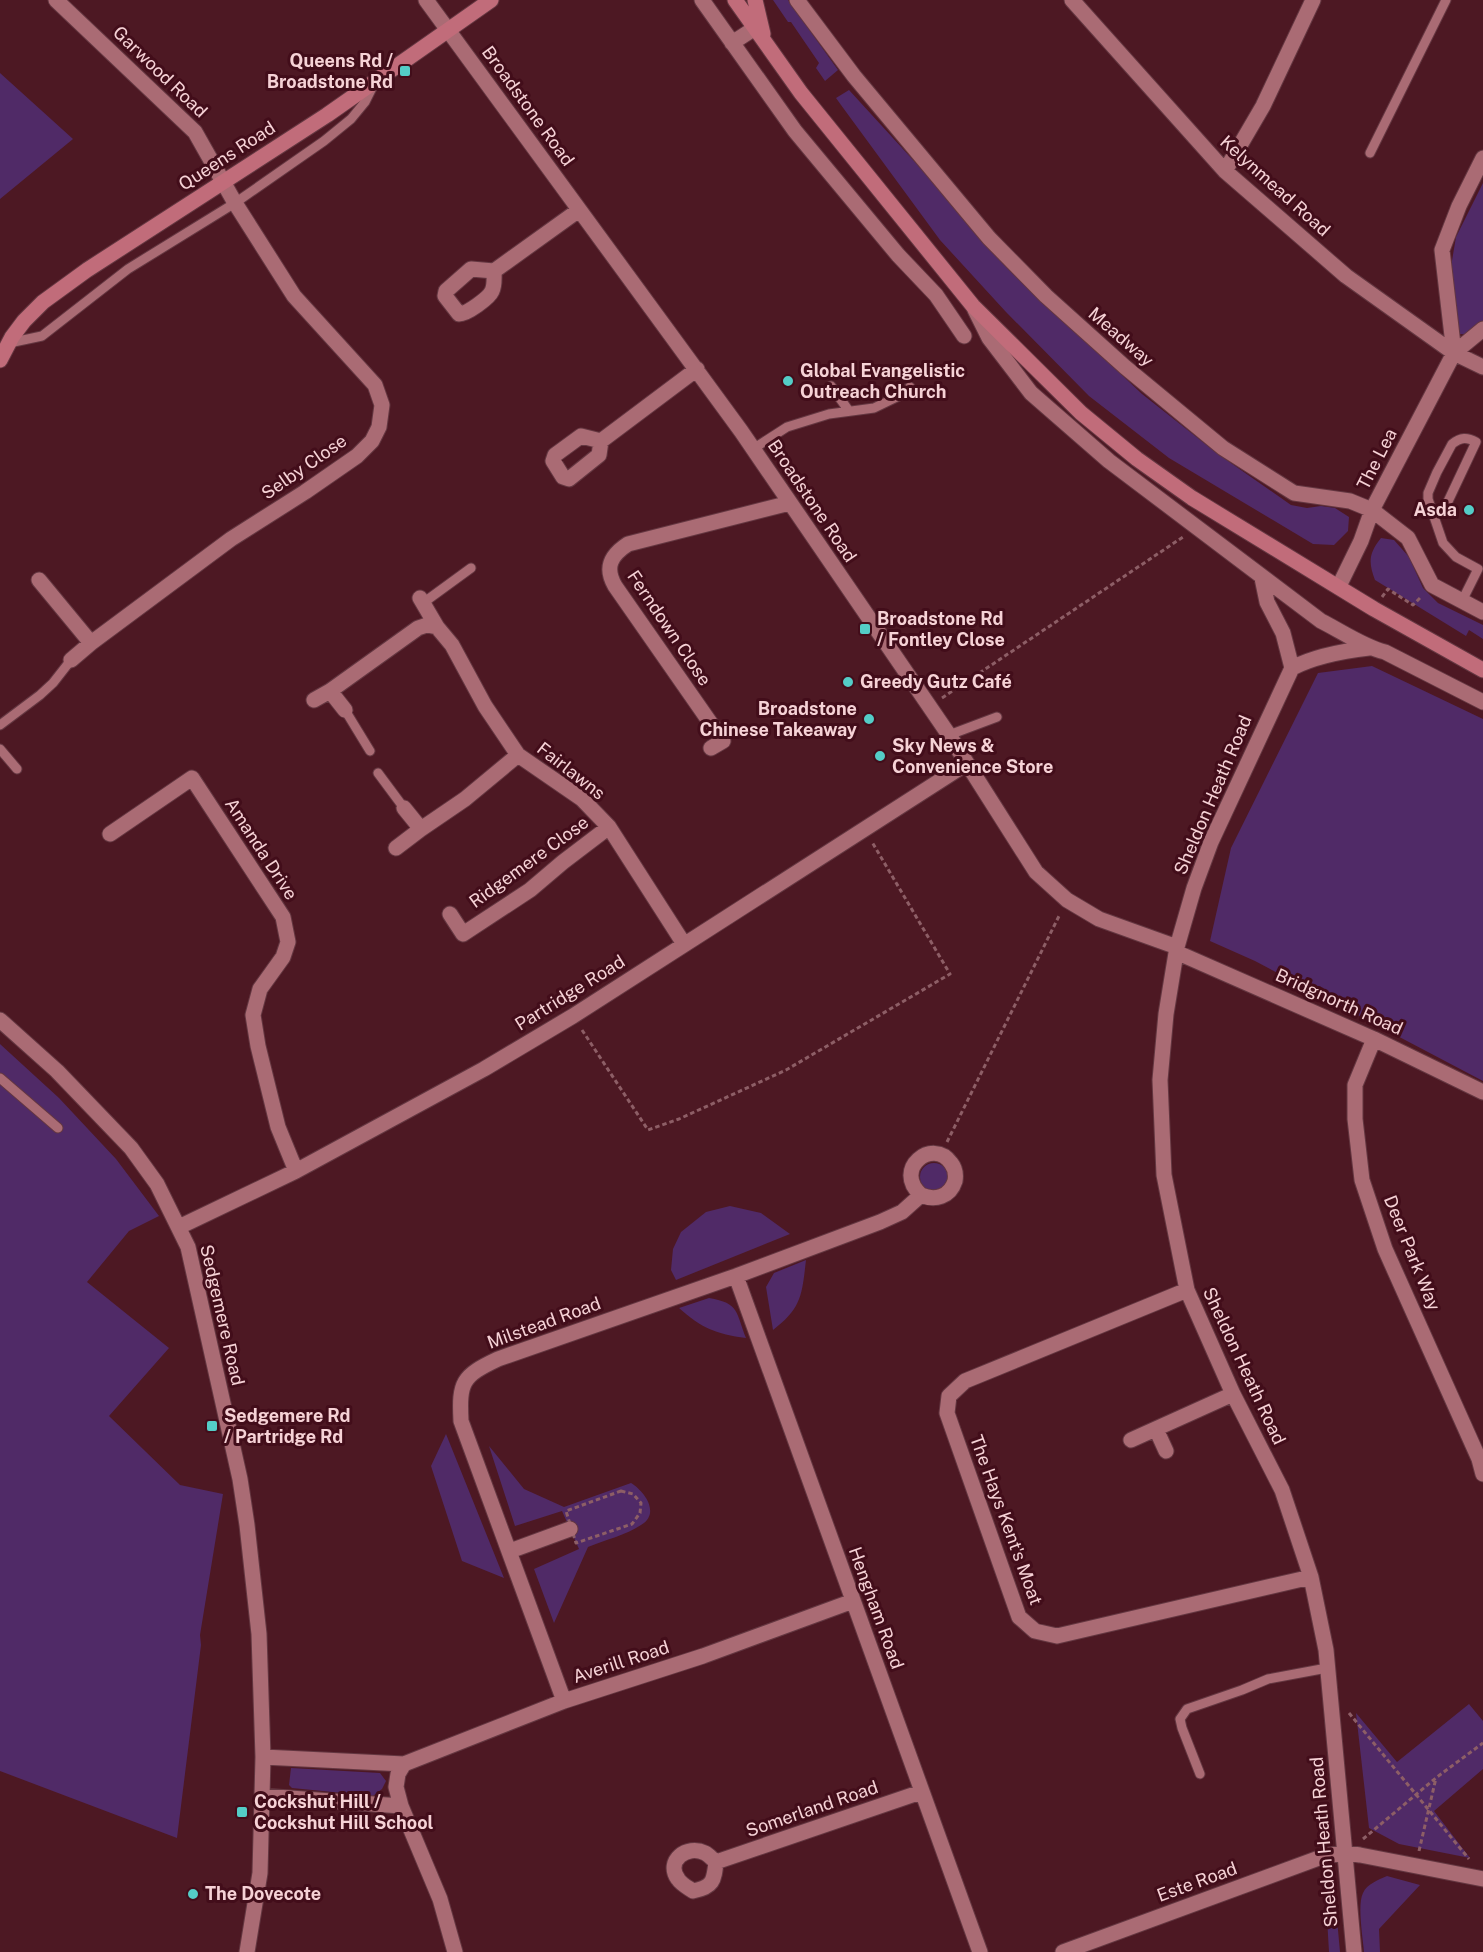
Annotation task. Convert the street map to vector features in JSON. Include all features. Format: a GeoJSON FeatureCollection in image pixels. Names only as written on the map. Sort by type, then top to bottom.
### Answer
{"type":"FeatureCollection","features":[{"type":"Feature","properties":{"kind":"street","name":"Garwood Road"},"geometry":{"type":"LineString","coordinates":[[56,0],[195,132],[224,182]]}},
{"type":"Feature","properties":{"kind":"street"},"geometry":{"type":"LineString","coordinates":[[426,0],[448,29]]}},
{"type":"Feature","properties":{"kind":"street","name":"Queens Road"},"geometry":{"type":"LineString","coordinates":[[0,360],[24,321],[87,270],[327,116],[491,0]]}},
{"type":"Feature","properties":{"kind":"street"},"geometry":{"type":"LineString","coordinates":[[702,0],[795,131],[898,255],[936,295],[964,336]]}},
{"type":"Feature","properties":{"kind":"street"},"geometry":{"type":"LineString","coordinates":[[735,0],[801,93],[973,306],[1081,413],[1137,459],[1192,498],[1374,609],[1483,670]]}},
{"type":"Feature","properties":{"kind":"street"},"geometry":{"type":"LineString","coordinates":[[754,0],[765,43]]}},
{"type":"Feature","properties":{"kind":"street","name":"Meadway"},"geometry":{"type":"LineString","coordinates":[[797,0],[854,76],[989,238],[1046,296],[1125,367],[1223,448],[1294,493],[1350,501],[1372,510],[1408,538],[1432,585],[1483,612]]}},
{"type":"Feature","properties":{"kind":"street","name":"Kelynmead Road"},"geometry":{"type":"LineString","coordinates":[[1072,0],[1225,171],[1346,276],[1454,353],[1483,367]]}},
{"type":"Feature","properties":{"kind":"street"},"geometry":{"type":"LineString","coordinates":[[1225,171],[1263,106],[1313,0]]}},
{"type":"Feature","properties":{"kind":"street"},"geometry":{"type":"LineString","coordinates":[[732,43],[755,28]]}},
{"type":"Feature","properties":{"kind":"street","name":"Broadstone Road"},"geometry":{"type":"LineString","coordinates":[[448,29],[697,369],[790,502],[949,735],[1036,872],[1067,900],[1099,919],[1177,949]]}},
{"type":"Feature","properties":{"kind":"street"},"geometry":{"type":"LineString","coordinates":[[1454,353],[1442,250],[1459,206],[1483,158]]}},
{"type":"Feature","properties":{"kind":"street","name":"Selby Close"},"geometry":{"type":"LineString","coordinates":[[71,660],[231,538],[305,492],[357,456],[372,441],[379,427],[382,405],[375,385],[294,296],[224,182]]}},
{"type":"Feature","properties":{"kind":"street"},"geometry":{"type":"LineString","coordinates":[[494,271],[579,210]]}},
{"type":"Feature","properties":{"kind":"street"},"geometry":{"type":"LineString","coordinates":[[936,295],[958,288]]}},
{"type":"Feature","properties":{"kind":"street"},"geometry":{"type":"LineString","coordinates":[[973,306],[989,338],[1031,393],[1109,461],[1321,621],[1357,639],[1369,648]]}},
{"type":"Feature","properties":{"kind":"street","name":"The Lea"},"geometry":{"type":"LineString","coordinates":[[1339,586],[1361,541],[1372,510],[1454,353],[1483,329]]}},
{"type":"Feature","properties":{"kind":"street"},"geometry":{"type":"LineString","coordinates":[[602,441],[697,369]]}},
{"type":"Feature","properties":{"kind":"street","name":"Ferndown Close"},"geometry":{"type":"LineString","coordinates":[[711,748],[723,741],[615,586],[610,577],[610,564],[619,550],[628,544],[790,502]]}},
{"type":"Feature","properties":{"kind":"street"},"geometry":{"type":"LineString","coordinates":[[1262,578],[1267,602],[1283,633],[1292,668],[1306,661],[1369,648],[1385,652],[1483,702]]}},
{"type":"Feature","properties":{"kind":"street"},"geometry":{"type":"LineString","coordinates":[[39,580],[91,643]]}},
{"type":"Feature","properties":{"kind":"street","name":"Fairlawns"},"geometry":{"type":"LineString","coordinates":[[421,600],[437,627],[453,645],[485,706],[518,754],[582,799],[609,828],[684,944]]}},
{"type":"Feature","properties":{"kind":"street"},"geometry":{"type":"LineString","coordinates":[[314,700],[418,628],[427,625],[437,627]]}},
{"type":"Feature","properties":{"kind":"street","name":"Sheldon Heath Road"},"geometry":{"type":"LineString","coordinates":[[1292,668],[1211,842],[1194,888],[1177,949],[1166,1014],[1160,1080],[1164,1175],[1187,1290],[1233,1394],[1282,1490],[1311,1577],[1326,1650],[1354,1952]]}},
{"type":"Feature","properties":{"kind":"street"},"geometry":{"type":"LineString","coordinates":[[330,691],[345,710]]}},
{"type":"Feature","properties":{"kind":"street"},"geometry":{"type":"LineString","coordinates":[[396,848],[465,799],[518,754]]}},
{"type":"Feature","properties":{"kind":"street","name":"Partridge Road"},"geometry":{"type":"LineString","coordinates":[[179,1227],[296,1171],[484,1069],[573,1016],[966,764]]}},
{"type":"Feature","properties":{"kind":"street","name":"Amanda Drive"},"geometry":{"type":"LineString","coordinates":[[110,834],[192,778],[283,917],[288,942],[286,949],[283,957],[260,989],[253,1015],[258,1046],[278,1127],[296,1171]]}},
{"type":"Feature","properties":{"kind":"street"},"geometry":{"type":"LineString","coordinates":[[404,808],[421,829]]}},
{"type":"Feature","properties":{"kind":"street","name":"Ridgemere Close"},"geometry":{"type":"LineString","coordinates":[[450,914],[462,934],[530,890],[609,828]]}},
{"type":"Feature","properties":{"kind":"street","name":"Bridgnorth Road"},"geometry":{"type":"LineString","coordinates":[[1177,949],[1374,1039],[1483,1092]]}},
{"type":"Feature","properties":{"kind":"street","name":"Sedgemere Road"},"geometry":{"type":"LineString","coordinates":[[0,1020],[57,1071],[131,1148],[158,1184],[188,1247],[240,1479],[259,1634],[263,1757],[259,1879],[247,1952]]}},
{"type":"Feature","properties":{"kind":"street","name":"Deer Park Way"},"geometry":{"type":"LineString","coordinates":[[1374,1039],[1355,1084],[1355,1119],[1362,1180],[1385,1249],[1479,1459],[1483,1474]]}},
{"type":"Feature","properties":{"kind":"street"},"geometry":{"type":"LineString","coordinates":[[934,1153],[947,1158],[954,1169],[955,1176],[951,1189],[941,1197],[921,1195],[910,1179],[913,1166],[921,1156],[934,1153]]}},
{"type":"Feature","properties":{"kind":"street","name":"Milstead Road"},"geometry":{"type":"LineString","coordinates":[[564,1701],[461,1421],[461,1391],[465,1382],[476,1369],[498,1359],[736,1276],[880,1222],[902,1212],[921,1195]]}},
{"type":"Feature","properties":{"kind":"street","name":"Hengham Road"},"geometry":{"type":"LineString","coordinates":[[736,1276],[980,1952]]}},
{"type":"Feature","properties":{"kind":"street","name":"The Hays Kent's Moat"},"geometry":{"type":"LineString","coordinates":[[1187,1290],[965,1381],[949,1396],[946,1413],[1019,1617],[1035,1631],[1057,1636],[1311,1577]]}},
{"type":"Feature","properties":{"kind":"street"},"geometry":{"type":"LineString","coordinates":[[1131,1440],[1233,1394]]}},
{"type":"Feature","properties":{"kind":"street"},"geometry":{"type":"LineString","coordinates":[[1155,1429],[1166,1451]]}},
{"type":"Feature","properties":{"kind":"street"},"geometry":{"type":"LineString","coordinates":[[510,1551],[570,1529]]}},
{"type":"Feature","properties":{"kind":"street","name":"Averill Road"},"geometry":{"type":"LineString","coordinates":[[263,1757],[404,1764],[564,1701],[703,1656],[853,1601]]}},
{"type":"Feature","properties":{"kind":"street"},"geometry":{"type":"LineString","coordinates":[[404,1764],[398,1774],[396,1787],[401,1806],[440,1899],[454,1952]]}},
{"type":"Feature","properties":{"kind":"street","name":"Somerland Road"},"geometry":{"type":"LineString","coordinates":[[716,1862],[921,1792]]}},
{"type":"Feature","properties":{"kind":"street"},"geometry":{"type":"LineString","coordinates":[[262,1796],[401,1806]]}},
{"type":"Feature","properties":{"kind":"street"},"geometry":{"type":"LineString","coordinates":[[1346,1853],[1483,1879]]}},
{"type":"Feature","properties":{"kind":"street","name":"Este Road"},"geometry":{"type":"LineString","coordinates":[[1063,1952],[1327,1855],[1346,1853]]}},
{"type":"Feature","properties":{"kind":"lane"},"geometry":{"type":"LineString","coordinates":[[1370,153],[1446,0]]}},
{"type":"Feature","properties":{"kind":"lane"},"geometry":{"type":"LineString","coordinates":[[9,343],[42,336],[128,269],[235,203],[324,141],[351,118],[365,102],[375,81]]}},
{"type":"Feature","properties":{"kind":"lane"},"geometry":{"type":"LineString","coordinates":[[831,386],[849,411]]}},
{"type":"Feature","properties":{"kind":"lane"},"geometry":{"type":"LineString","coordinates":[[753,449],[787,427],[829,414],[874,408],[903,394],[910,387]]}},
{"type":"Feature","properties":{"kind":"lane"},"geometry":{"type":"LineString","coordinates":[[1434,516],[1443,512],[1476,442],[1469,438],[1458,439],[1452,444],[1428,494],[1431,509],[1443,543],[1449,551],[1478,569],[1462,601]]}},
{"type":"Feature","properties":{"kind":"lane"},"geometry":{"type":"LineString","coordinates":[[421,600],[471,568]]}},
{"type":"Feature","properties":{"kind":"lane"},"geometry":{"type":"LineString","coordinates":[[0,725],[40,695],[71,660]]}},
{"type":"Feature","properties":{"kind":"lane"},"geometry":{"type":"LineString","coordinates":[[345,710],[370,751]]}},
{"type":"Feature","properties":{"kind":"lane"},"geometry":{"type":"LineString","coordinates":[[949,735],[997,717]]}},
{"type":"Feature","properties":{"kind":"lane"},"geometry":{"type":"LineString","coordinates":[[0,748],[17,769]]}},
{"type":"Feature","properties":{"kind":"lane"},"geometry":{"type":"LineString","coordinates":[[378,773],[404,808]]}},
{"type":"Feature","properties":{"kind":"lane"},"geometry":{"type":"LineString","coordinates":[[0,1078],[58,1128]]}},
{"type":"Feature","properties":{"kind":"lane"},"geometry":{"type":"LineString","coordinates":[[1200,1774],[1180,1719],[1187,1709],[1269,1679],[1327,1668]]}},
{"type":"Feature","properties":{"kind":"path"},"geometry":{"type":"LineString","coordinates":[[929,707],[1197,527]]}},
{"type":"Feature","properties":{"kind":"path"},"geometry":{"type":"LineString","coordinates":[[573,1016],[648,1131],[786,1070],[950,974],[864,829]]}},
{"type":"Feature","properties":{"kind":"path"},"geometry":{"type":"LineString","coordinates":[[940,1155],[1067,900]]}},
{"type":"Feature","properties":{"kind":"path"},"geometry":{"type":"LineString","coordinates":[[621,1491],[633,1494],[641,1503],[640,1513],[632,1524],[576,1543],[570,1529],[566,1511],[621,1491]]}},
{"type":"Feature","properties":{"kind":"path"},"geometry":{"type":"LineString","coordinates":[[1349,1713],[1470,1860]]}},
{"type":"Feature","properties":{"kind":"path"},"geometry":{"type":"LineString","coordinates":[[1346,1853],[1416,1793],[1483,1743]]}},
{"type":"Feature","properties":{"kind":"path"},"geometry":{"type":"LineString","coordinates":[[1417,1867],[1437,1777]]}},
{"type":"Feature","properties":{"kind":"shaded area"},"geometry":{"type":"Polygon","coordinates":[[[773,0],[788,0],[838,70],[825,81],[816,68],[819,63],[773,0]]]}},
{"type":"Feature","properties":{"kind":"shaded area"},"geometry":{"type":"Polygon","coordinates":[[[0,73],[73,139],[0,199],[0,73]]]}},
{"type":"Feature","properties":{"kind":"shaded area"},"geometry":{"type":"Polygon","coordinates":[[[849,90],[935,184],[994,254],[1142,394],[1218,454],[1291,505],[1307,508],[1321,506],[1335,508],[1349,517],[1348,531],[1334,545],[1313,544],[1169,458],[1089,396],[1006,312],[940,240],[836,98],[849,90]]]}},
{"type":"Feature","properties":{"kind":"shaded area"},"geometry":{"type":"Polygon","coordinates":[[[1483,183],[1483,326],[1473,335],[1460,334],[1449,326],[1444,308],[1456,237],[1483,183]]]}},
{"type":"Feature","properties":{"kind":"shaded area"},"geometry":{"type":"Polygon","coordinates":[[[1381,538],[1394,540],[1409,557],[1423,588],[1438,603],[1483,625],[1483,639],[1469,630],[1466,636],[1375,580],[1371,558],[1381,538]]]}},
{"type":"Feature","properties":{"kind":"shaded area"},"geometry":{"type":"Polygon","coordinates":[[[1372,666],[1483,719],[1483,1081],[1255,961],[1210,941],[1231,848],[1318,673],[1372,666]]]}},
{"type":"Feature","properties":{"kind":"shaded area"},"geometry":{"type":"Polygon","coordinates":[[[0,1044],[59,1098],[116,1159],[159,1216],[129,1231],[87,1282],[169,1348],[109,1416],[180,1485],[223,1494],[200,1635],[201,1645],[177,1838],[0,1771],[0,1044]]]}},
{"type":"Feature","properties":{"kind":"shaded area"},"geometry":{"type":"Polygon","coordinates":[[[934,1163],[944,1167],[948,1177],[944,1187],[934,1191],[924,1187],[920,1177],[924,1167],[934,1163]]]}},
{"type":"Feature","properties":{"kind":"shaded area"},"geometry":{"type":"Polygon","coordinates":[[[730,1206],[761,1213],[790,1234],[676,1280],[671,1270],[673,1249],[681,1232],[706,1212],[730,1206]]]}},
{"type":"Feature","properties":{"kind":"shaded area"},"geometry":{"type":"Polygon","coordinates":[[[806,1260],[799,1300],[790,1315],[773,1330],[766,1287],[774,1273],[806,1260]]]}},
{"type":"Feature","properties":{"kind":"shaded area"},"geometry":{"type":"Polygon","coordinates":[[[709,1298],[732,1306],[746,1338],[709,1329],[679,1308],[709,1298]]]}},
{"type":"Feature","properties":{"kind":"shaded area"},"geometry":{"type":"Polygon","coordinates":[[[446,1434],[504,1578],[462,1561],[431,1466],[446,1434]]]}},
{"type":"Feature","properties":{"kind":"shaded area"},"geometry":{"type":"Polygon","coordinates":[[[489,1446],[524,1489],[564,1507],[631,1483],[641,1491],[648,1502],[650,1514],[641,1525],[622,1535],[588,1547],[554,1623],[534,1569],[579,1549],[562,1511],[515,1526],[489,1446]]]}},
{"type":"Feature","properties":{"kind":"shaded area"},"geometry":{"type":"Polygon","coordinates":[[[1469,1704],[1483,1721],[1483,1769],[1434,1811],[1470,1858],[1399,1844],[1369,1828],[1356,1713],[1397,1762],[1469,1704]]]}},
{"type":"Feature","properties":{"kind":"shaded area"},"geometry":{"type":"Polygon","coordinates":[[[291,1768],[380,1773],[386,1781],[382,1789],[373,1796],[292,1788],[289,1785],[291,1768]]]}},
{"type":"Feature","properties":{"kind":"shaded area"},"geometry":{"type":"Polygon","coordinates":[[[1387,1876],[1420,1885],[1379,1929],[1380,1952],[1364,1952],[1360,1913],[1361,1898],[1367,1887],[1387,1876]]]}},
{"type":"Feature","properties":{"kind":"shaded area"},"geometry":{"type":"Polygon","coordinates":[[[1326,1901],[1336,1908],[1340,1952],[1329,1952],[1326,1901]]]}},
{"type":"Feature","properties":{"kind":"place","name":"Queens Rd / Broadstone Rd"},"geometry":{"type":"Point","coordinates":[405,71]}},
{"type":"Feature","properties":{"kind":"place","name":"Global Evangelistic Outreach Church"},"geometry":{"type":"Point","coordinates":[788,381]}},
{"type":"Feature","properties":{"kind":"place","name":"Asda"},"geometry":{"type":"Point","coordinates":[1469,510]}},
{"type":"Feature","properties":{"kind":"place","name":"Broadstone Rd / Fontley Close"},"geometry":{"type":"Point","coordinates":[865,629]}},
{"type":"Feature","properties":{"kind":"place","name":"Greedy Gutz Café"},"geometry":{"type":"Point","coordinates":[848,682]}},
{"type":"Feature","properties":{"kind":"place","name":"Broadstone Chinese Takeaway"},"geometry":{"type":"Point","coordinates":[869,719]}},
{"type":"Feature","properties":{"kind":"place","name":"Sky News & Convenience Store"},"geometry":{"type":"Point","coordinates":[880,756]}},
{"type":"Feature","properties":{"kind":"place","name":"Sedgemere Rd / Partridge Rd"},"geometry":{"type":"Point","coordinates":[212,1426]}},
{"type":"Feature","properties":{"kind":"place","name":"Cockshut Hill / Cockshut Hill School"},"geometry":{"type":"Point","coordinates":[242,1812]}},
{"type":"Feature","properties":{"kind":"place","name":"The Dovecote"},"geometry":{"type":"Point","coordinates":[193,1894]}}]}
